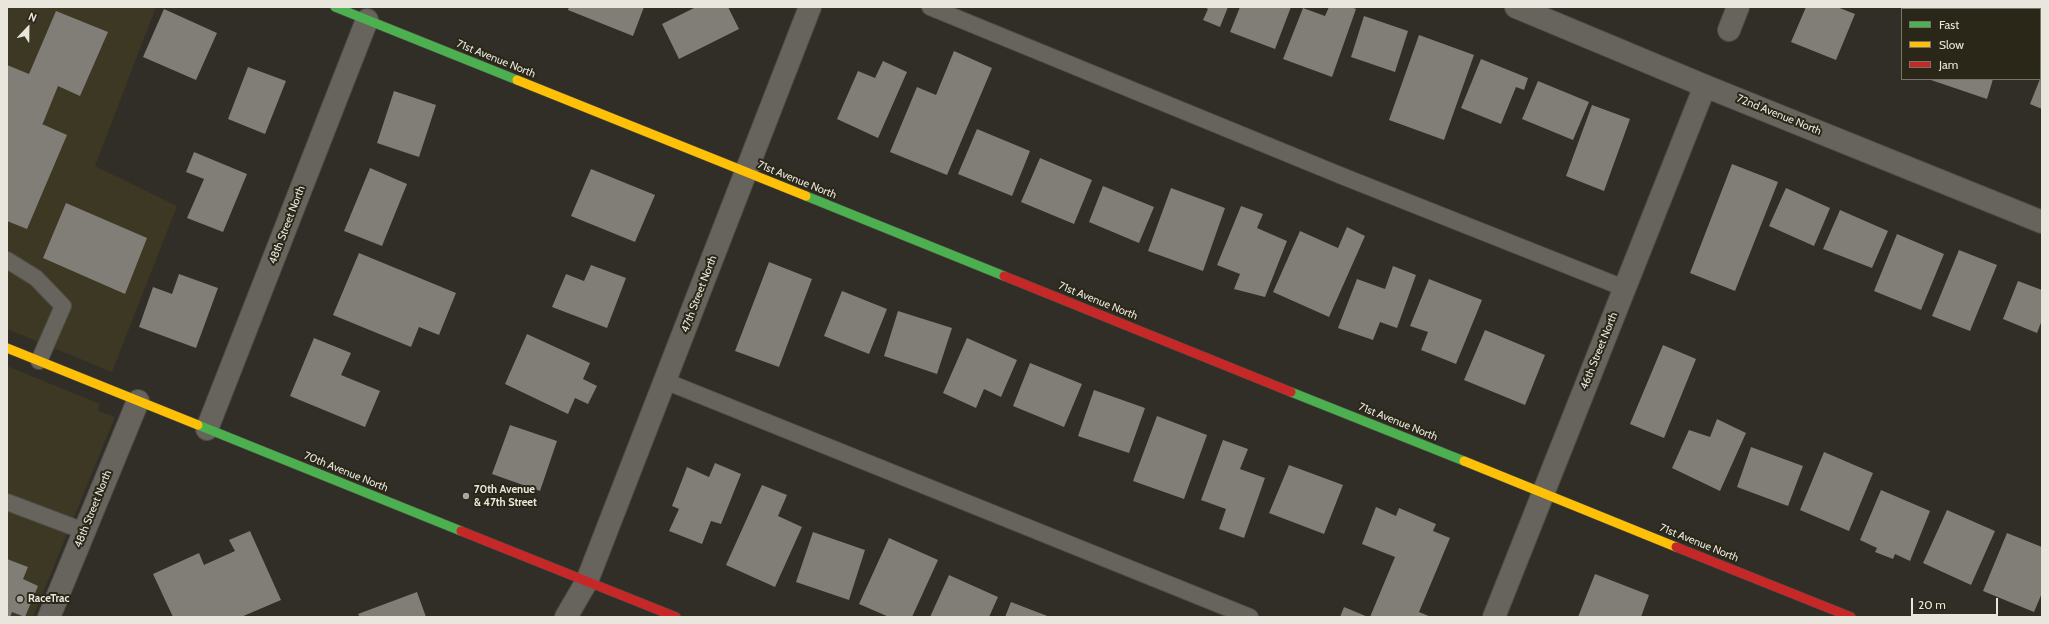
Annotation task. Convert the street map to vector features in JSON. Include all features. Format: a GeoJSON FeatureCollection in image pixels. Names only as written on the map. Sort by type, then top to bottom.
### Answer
{"type":"FeatureCollection","features":[{"type":"Feature","properties":{"kind":"street","name":"71st Avenue North"},"geometry":{"type":"LineString","coordinates":[[335,7],[1852,617]]}},
{"type":"Feature","properties":{"kind":"street","name":"47th Street North"},"geometry":{"type":"LineString","coordinates":[[566,617],[586,582],[810,7]]}},
{"type":"Feature","properties":{"kind":"street","name":"72nd Avenue North"},"geometry":{"type":"LineString","coordinates":[[1516,7],[1705,86],[2042,222]]}},
{"type":"Feature","properties":{"kind":"street"},"geometry":{"type":"LineString","coordinates":[[1729,30],[1738,7]]}},
{"type":"Feature","properties":{"kind":"street","name":"48th Street North"},"geometry":{"type":"LineString","coordinates":[[207,429],[367,20]]}},
{"type":"Feature","properties":{"kind":"street","name":"46th Street North"},"geometry":{"type":"LineString","coordinates":[[1494,617],[1705,86]]}},
{"type":"Feature","properties":{"kind":"street","name":"70th Avenue North"},"geometry":{"type":"LineString","coordinates":[[7,348],[676,617]]}},
{"type":"Feature","properties":{"kind":"street","name":"48th Street North"},"geometry":{"type":"LineString","coordinates":[[50,617],[138,401]]}},
{"type":"Feature","properties":{"kind":"lane"},"geometry":{"type":"LineString","coordinates":[[930,7],[1350,179],[1624,288]]}},
{"type":"Feature","properties":{"kind":"lane"},"geometry":{"type":"LineString","coordinates":[[7,260],[36,278],[63,306],[39,361]]}},
{"type":"Feature","properties":{"kind":"lane"},"geometry":{"type":"LineString","coordinates":[[665,381],[1250,617]]}},
{"type":"Feature","properties":{"kind":"lane"},"geometry":{"type":"LineString","coordinates":[[7,502],[84,531]]}},
{"type":"Feature","properties":{"kind":"shaded area"},"geometry":{"type":"Polygon","coordinates":[[[7,7],[156,7],[95,166],[177,206],[112,372],[7,329],[7,7]]]}},
{"type":"Feature","properties":{"kind":"shaded area"},"geometry":{"type":"Polygon","coordinates":[[[7,366],[100,404],[98,411],[115,417],[33,617],[7,617],[7,366]]]}},
{"type":"Feature","properties":{"kind":"building"},"geometry":{"type":"Polygon","coordinates":[[[569,7],[644,7],[633,36],[568,10],[569,7]]]}},
{"type":"Feature","properties":{"kind":"building"},"geometry":{"type":"Polygon","coordinates":[[[696,7],[728,7],[739,29],[679,59],[662,24],[696,7]]]}},
{"type":"Feature","properties":{"kind":"building"},"geometry":{"type":"Polygon","coordinates":[[[1204,7],[1228,7],[1220,27],[1203,20],[1208,9],[1204,7]]]}},
{"type":"Feature","properties":{"kind":"building"},"geometry":{"type":"Polygon","coordinates":[[[1240,7],[1291,7],[1275,49],[1230,32],[1240,7]]]}},
{"type":"Feature","properties":{"kind":"building"},"geometry":{"type":"Polygon","coordinates":[[[1329,7],[1351,7],[1356,9],[1332,77],[1283,59],[1303,8],[1325,16],[1329,7]]]}},
{"type":"Feature","properties":{"kind":"building"},"geometry":{"type":"Polygon","coordinates":[[[1806,7],[1837,7],[1855,14],[1836,60],[1791,42],[1806,7]]]}},
{"type":"Feature","properties":{"kind":"building"},"geometry":{"type":"Polygon","coordinates":[[[164,9],[217,33],[196,80],[143,57],[164,9]]]}},
{"type":"Feature","properties":{"kind":"building"},"geometry":{"type":"Polygon","coordinates":[[[56,11],[108,32],[80,96],[58,86],[42,124],[67,135],[27,229],[7,221],[7,65],[29,74],[56,11]]]}},
{"type":"Feature","properties":{"kind":"building"},"geometry":{"type":"Polygon","coordinates":[[[1364,16],[1408,31],[1395,72],[1351,57],[1364,16]]]}},
{"type":"Feature","properties":{"kind":"building"},"geometry":{"type":"Polygon","coordinates":[[[1419,35],[1474,55],[1444,140],[1389,120],[1419,35]]]}},
{"type":"Feature","properties":{"kind":"building"},"geometry":{"type":"Polygon","coordinates":[[[954,51],[992,68],[947,175],[890,152],[917,87],[936,95],[954,51]]]}},
{"type":"Feature","properties":{"kind":"building"},"geometry":{"type":"Polygon","coordinates":[[[1481,59],[1528,78],[1524,90],[1516,87],[1501,124],[1461,108],[1481,59]]]}},
{"type":"Feature","properties":{"kind":"building"},"geometry":{"type":"Polygon","coordinates":[[[883,61],[907,72],[878,138],[837,119],[858,71],[875,78],[883,61]]]}},
{"type":"Feature","properties":{"kind":"building"},"geometry":{"type":"Polygon","coordinates":[[[248,67],[286,81],[265,134],[228,119],[248,67]]]}},
{"type":"Feature","properties":{"kind":"building"},"geometry":{"type":"Polygon","coordinates":[[[2042,74],[2042,109],[2030,104],[2040,80],[2041,80],[2042,74]]]}},
{"type":"Feature","properties":{"kind":"building"},"geometry":{"type":"Polygon","coordinates":[[[1931,80],[1993,80],[1987,99],[1931,80]]]}},
{"type":"Feature","properties":{"kind":"building"},"geometry":{"type":"Polygon","coordinates":[[[1538,81],[1589,102],[1573,140],[1522,119],[1538,81]]]}},
{"type":"Feature","properties":{"kind":"building"},"geometry":{"type":"Polygon","coordinates":[[[394,91],[436,105],[419,157],[377,143],[394,91]]]}},
{"type":"Feature","properties":{"kind":"building"},"geometry":{"type":"Polygon","coordinates":[[[1592,105],[1630,119],[1604,191],[1566,176],[1592,105]]]}},
{"type":"Feature","properties":{"kind":"building"},"geometry":{"type":"Polygon","coordinates":[[[977,129],[1030,151],[1012,196],[958,174],[977,129]]]}},
{"type":"Feature","properties":{"kind":"building"},"geometry":{"type":"Polygon","coordinates":[[[194,152],[247,174],[223,232],[187,218],[204,179],[186,172],[194,152]]]}},
{"type":"Feature","properties":{"kind":"building"},"geometry":{"type":"Polygon","coordinates":[[[1040,158],[1092,180],[1074,224],[1021,202],[1040,158]]]}},
{"type":"Feature","properties":{"kind":"building"},"geometry":{"type":"Polygon","coordinates":[[[1732,164],[1778,182],[1735,291],[1690,273],[1732,164]]]}},
{"type":"Feature","properties":{"kind":"building"},"geometry":{"type":"Polygon","coordinates":[[[370,168],[407,184],[382,246],[344,231],[370,168]]]}},
{"type":"Feature","properties":{"kind":"building"},"geometry":{"type":"Polygon","coordinates":[[[591,169],[655,195],[635,242],[571,216],[591,169]]]}},
{"type":"Feature","properties":{"kind":"building"},"geometry":{"type":"Polygon","coordinates":[[[1103,186],[1154,207],[1139,243],[1089,222],[1103,186]]]}},
{"type":"Feature","properties":{"kind":"building"},"geometry":{"type":"Polygon","coordinates":[[[1171,188],[1225,208],[1203,271],[1148,251],[1171,188]]]}},
{"type":"Feature","properties":{"kind":"building"},"geometry":{"type":"Polygon","coordinates":[[[1786,188],[1830,208],[1814,246],[1769,226],[1786,188]]]}},
{"type":"Feature","properties":{"kind":"building"},"geometry":{"type":"Polygon","coordinates":[[[66,203],[147,238],[125,294],[43,258],[66,203]]]}},
{"type":"Feature","properties":{"kind":"building"},"geometry":{"type":"Polygon","coordinates":[[[1241,206],[1263,214],[1257,228],[1287,241],[1265,297],[1234,289],[1240,274],[1217,265],[1241,206]]]}},
{"type":"Feature","properties":{"kind":"building"},"geometry":{"type":"Polygon","coordinates":[[[1840,210],[1888,231],[1872,268],[1823,249],[1840,210]]]}},
{"type":"Feature","properties":{"kind":"building"},"geometry":{"type":"Polygon","coordinates":[[[1347,227],[1365,236],[1329,317],[1273,292],[1300,231],[1338,248],[1347,227]]]}},
{"type":"Feature","properties":{"kind":"building"},"geometry":{"type":"Polygon","coordinates":[[[1897,234],[1944,254],[1921,310],[1874,291],[1897,234]]]}},
{"type":"Feature","properties":{"kind":"building"},"geometry":{"type":"Polygon","coordinates":[[[1959,250],[1997,265],[1970,331],[1932,316],[1959,250]]]}},
{"type":"Feature","properties":{"kind":"building"},"geometry":{"type":"Polygon","coordinates":[[[359,253],[456,293],[439,335],[419,327],[411,347],[333,315],[359,253]]]}},
{"type":"Feature","properties":{"kind":"building"},"geometry":{"type":"Polygon","coordinates":[[[769,262],[812,279],[779,367],[735,351],[769,262]]]}},
{"type":"Feature","properties":{"kind":"building"},"geometry":{"type":"Polygon","coordinates":[[[591,265],[626,278],[607,328],[552,307],[566,274],[584,281],[591,265]]]}},
{"type":"Feature","properties":{"kind":"building"},"geometry":{"type":"Polygon","coordinates":[[[1393,266],[1416,275],[1397,328],[1380,322],[1373,340],[1338,328],[1357,279],[1385,289],[1393,266]]]}},
{"type":"Feature","properties":{"kind":"building"},"geometry":{"type":"Polygon","coordinates":[[[179,274],[218,288],[196,348],[139,327],[153,287],[172,294],[179,274]]]}},
{"type":"Feature","properties":{"kind":"building"},"geometry":{"type":"Polygon","coordinates":[[[1429,279],[1482,300],[1456,364],[1421,350],[1428,332],[1410,326],[1429,279]]]}},
{"type":"Feature","properties":{"kind":"building"},"geometry":{"type":"Polygon","coordinates":[[[2018,281],[2042,290],[2042,320],[2037,333],[2003,319],[2018,281]]]}},
{"type":"Feature","properties":{"kind":"building"},"geometry":{"type":"Polygon","coordinates":[[[842,291],[887,309],[869,354],[824,336],[842,291]]]}},
{"type":"Feature","properties":{"kind":"building"},"geometry":{"type":"Polygon","coordinates":[[[898,311],[952,328],[937,374],[884,356],[898,311]]]}},
{"type":"Feature","properties":{"kind":"building"},"geometry":{"type":"Polygon","coordinates":[[[1485,330],[1545,355],[1525,405],[1464,380],[1485,330]]]}},
{"type":"Feature","properties":{"kind":"building"},"geometry":{"type":"Polygon","coordinates":[[[527,334],[590,363],[583,379],[597,386],[588,404],[575,398],[568,414],[505,384],[527,334]]]}},
{"type":"Feature","properties":{"kind":"building"},"geometry":{"type":"Polygon","coordinates":[[[314,338],[351,353],[341,375],[380,391],[365,427],[290,396],[314,338]]]}},
{"type":"Feature","properties":{"kind":"building"},"geometry":{"type":"Polygon","coordinates":[[[967,338],[1017,360],[1001,397],[984,389],[976,408],[943,393],[967,338]]]}},
{"type":"Feature","properties":{"kind":"building"},"geometry":{"type":"Polygon","coordinates":[[[1663,345],[1696,359],[1664,438],[1630,424],[1663,345]]]}},
{"type":"Feature","properties":{"kind":"building"},"geometry":{"type":"Polygon","coordinates":[[[1030,363],[1082,384],[1064,427],[1013,406],[1030,363]]]}},
{"type":"Feature","properties":{"kind":"building"},"geometry":{"type":"Polygon","coordinates":[[[1094,390],[1145,408],[1129,453],[1078,436],[1094,390]]]}},
{"type":"Feature","properties":{"kind":"building"},"geometry":{"type":"Polygon","coordinates":[[[1157,416],[1207,435],[1184,499],[1133,481],[1157,416]]]}},
{"type":"Feature","properties":{"kind":"building"},"geometry":{"type":"Polygon","coordinates":[[[1717,419],[1746,433],[1720,491],[1672,468],[1689,430],[1710,437],[1717,419]]]}},
{"type":"Feature","properties":{"kind":"building"},"geometry":{"type":"Polygon","coordinates":[[[510,425],[557,441],[540,491],[492,474],[510,425]]]}},
{"type":"Feature","properties":{"kind":"building"},"geometry":{"type":"Polygon","coordinates":[[[1223,440],[1248,449],[1240,469],[1265,478],[1244,538],[1219,529],[1226,509],[1201,500],[1223,440]]]}},
{"type":"Feature","properties":{"kind":"building"},"geometry":{"type":"Polygon","coordinates":[[[1751,447],[1803,466],[1788,506],[1737,487],[1751,447]]]}},
{"type":"Feature","properties":{"kind":"building"},"geometry":{"type":"Polygon","coordinates":[[[1824,452],[1873,473],[1849,531],[1800,510],[1824,452]]]}},
{"type":"Feature","properties":{"kind":"building"},"geometry":{"type":"Polygon","coordinates":[[[715,463],[741,474],[721,524],[711,521],[702,544],[669,531],[679,509],[672,506],[687,467],[709,477],[715,463]]]}},
{"type":"Feature","properties":{"kind":"building"},"geometry":{"type":"Polygon","coordinates":[[[1289,465],[1343,485],[1324,534],[1269,513],[1289,465]]]}},
{"type":"Feature","properties":{"kind":"building"},"geometry":{"type":"Polygon","coordinates":[[[762,485],[787,495],[778,516],[802,527],[775,587],[726,565],[762,485]]]}},
{"type":"Feature","properties":{"kind":"building"},"geometry":{"type":"Polygon","coordinates":[[[1881,490],[1930,511],[1910,561],[1895,554],[1893,559],[1875,552],[1877,548],[1860,540],[1881,490]]]}},
{"type":"Feature","properties":{"kind":"building"},"geometry":{"type":"Polygon","coordinates":[[[1376,507],[1396,516],[1399,508],[1436,524],[1433,531],[1450,538],[1419,612],[1431,617],[1370,617],[1395,557],[1362,544],[1376,507]]]}},
{"type":"Feature","properties":{"kind":"building"},"geometry":{"type":"Polygon","coordinates":[[[1947,510],[1995,531],[1971,585],[1923,563],[1947,510]]]}},
{"type":"Feature","properties":{"kind":"building"},"geometry":{"type":"Polygon","coordinates":[[[250,531],[281,600],[241,617],[173,617],[153,574],[199,553],[204,565],[235,551],[229,540],[250,531]]]}},
{"type":"Feature","properties":{"kind":"building"},"geometry":{"type":"Polygon","coordinates":[[[813,532],[865,550],[849,600],[796,582],[813,532]]]}},
{"type":"Feature","properties":{"kind":"building"},"geometry":{"type":"Polygon","coordinates":[[[2007,533],[2042,547],[2042,593],[2034,612],[1983,591],[2007,533]]]}},
{"type":"Feature","properties":{"kind":"building"},"geometry":{"type":"Polygon","coordinates":[[[889,538],[938,560],[912,617],[889,617],[859,604],[889,538]]]}},
{"type":"Feature","properties":{"kind":"building","name":"RaceTrac"},"geometry":{"type":"Polygon","coordinates":[[[7,559],[28,567],[23,579],[38,586],[25,617],[12,612],[10,617],[7,617],[7,559]]]}},
{"type":"Feature","properties":{"kind":"building"},"geometry":{"type":"Polygon","coordinates":[[[1595,574],[1649,595],[1641,617],[1578,617],[1595,574]]]}},
{"type":"Feature","properties":{"kind":"building"},"geometry":{"type":"Polygon","coordinates":[[[949,575],[998,597],[989,617],[930,617],[949,575]]]}},
{"type":"Feature","properties":{"kind":"building"},"geometry":{"type":"Polygon","coordinates":[[[417,592],[426,617],[360,617],[358,614],[417,592]]]}},
{"type":"Feature","properties":{"kind":"building"},"geometry":{"type":"Polygon","coordinates":[[[1011,602],[1050,617],[1005,617],[1011,602]]]}},
{"type":"Feature","properties":{"kind":"building"},"geometry":{"type":"Polygon","coordinates":[[[1344,607],[1368,617],[1340,617],[1344,607]]]}},
{"type":"Feature","properties":{"kind":"traffic: fast"},"geometry":{"type":"LineString","coordinates":[[335,7],[517,80]]}},
{"type":"Feature","properties":{"kind":"traffic: fast"},"geometry":{"type":"LineString","coordinates":[[806,196],[1004,276]]}},
{"type":"Feature","properties":{"kind":"traffic: fast"},"geometry":{"type":"LineString","coordinates":[[1291,392],[1464,461]]}},
{"type":"Feature","properties":{"kind":"traffic: fast"},"geometry":{"type":"LineString","coordinates":[[198,425],[461,531]]}},
{"type":"Feature","properties":{"kind":"traffic: slow"},"geometry":{"type":"LineString","coordinates":[[517,80],[806,196]]}},
{"type":"Feature","properties":{"kind":"traffic: slow"},"geometry":{"type":"LineString","coordinates":[[7,348],[198,425]]}},
{"type":"Feature","properties":{"kind":"traffic: slow"},"geometry":{"type":"LineString","coordinates":[[1464,461],[1676,547]]}},
{"type":"Feature","properties":{"kind":"traffic: jam"},"geometry":{"type":"LineString","coordinates":[[1004,276],[1291,392]]}},
{"type":"Feature","properties":{"kind":"traffic: jam"},"geometry":{"type":"LineString","coordinates":[[461,531],[676,617]]}},
{"type":"Feature","properties":{"kind":"traffic: jam"},"geometry":{"type":"LineString","coordinates":[[1676,547],[1851,617]]}},
{"type":"Feature","properties":{"kind":"place","name":"70th Avenue & 47th Street"},"geometry":{"type":"Point","coordinates":[466,496]}},
{"type":"Feature","properties":{"kind":"place","name":"RaceTrac"},"geometry":{"type":"Point","coordinates":[20,599]}}]}
